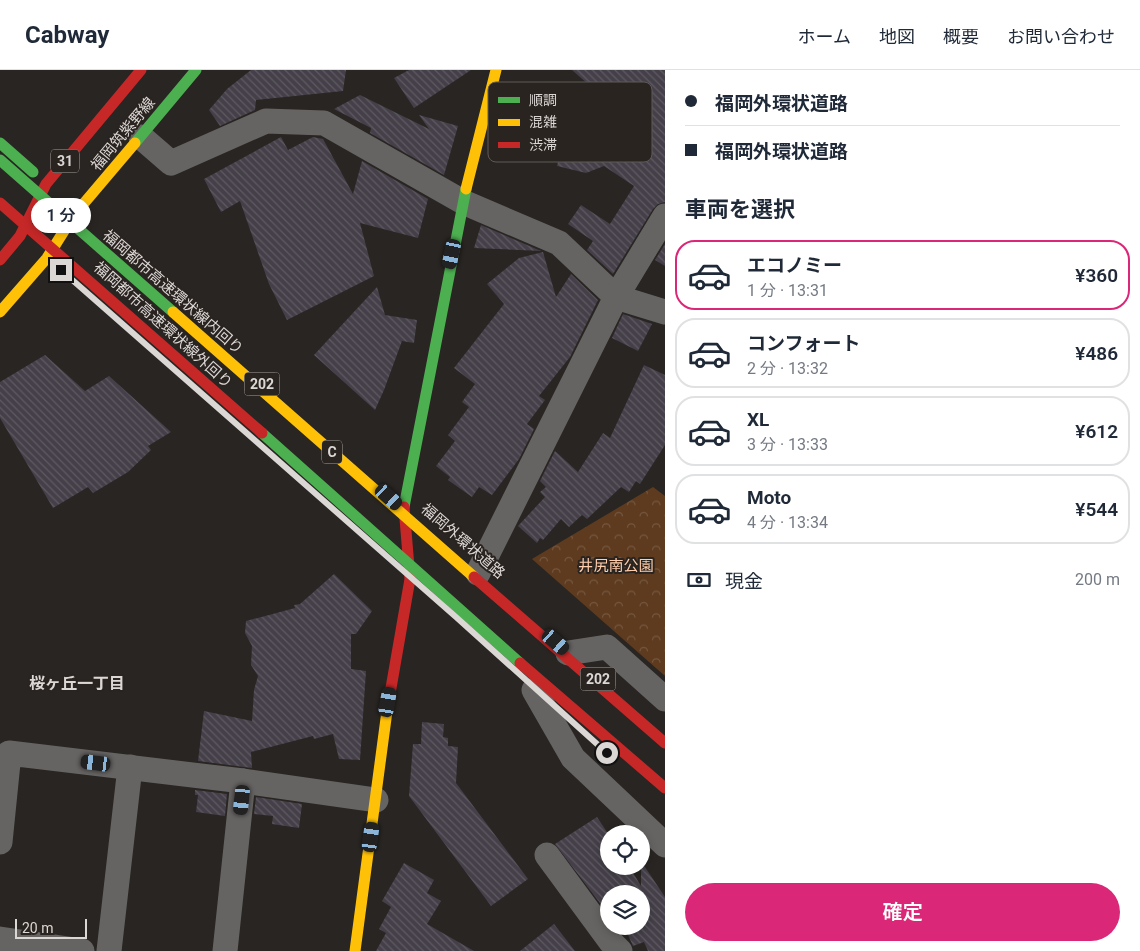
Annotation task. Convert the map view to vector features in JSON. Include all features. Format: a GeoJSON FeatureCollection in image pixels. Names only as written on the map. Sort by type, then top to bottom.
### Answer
{"type":"FeatureCollection","features":[{"type":"Feature","properties":{"kind":"main road","name":"福岡筑紫野線"},"geometry":{"type":"LineString","coordinates":[[0,260],[20,236],[46,184],[141,70]]}},
{"type":"Feature","properties":{"kind":"main road","name":"福岡筑紫野線"},"geometry":{"type":"LineString","coordinates":[[0,312],[47,258],[74,215],[196,70]]}},
{"type":"Feature","properties":{"kind":"main road"},"geometry":{"type":"LineString","coordinates":[[355,951],[376,800],[382,738],[410,579],[403,510],[463,202],[488,102]]}},
{"type":"Feature","properties":{"kind":"main road","name":"福岡外環状道路"},"geometry":{"type":"LineString","coordinates":[[0,143],[46,184],[74,215],[403,510],[478,573],[665,738]]}},
{"type":"Feature","properties":{"kind":"main road","name":"福岡都市高速環状線内回り"},"geometry":{"type":"LineString","coordinates":[[0,160],[569,661],[665,743]]}},
{"type":"Feature","properties":{"kind":"main road","name":"福岡都市高速環状線外回り"},"geometry":{"type":"LineString","coordinates":[[0,204],[109,298],[548,688],[661,792]]}},
{"type":"Feature","properties":{"kind":"main road"},"geometry":{"type":"LineString","coordinates":[[0,218],[410,579],[456,617],[534,690],[661,792]]}},
{"type":"Feature","properties":{"kind":"street"},"geometry":{"type":"LineString","coordinates":[[141,137],[171,163],[266,121],[324,123],[463,202],[559,243],[616,296],[665,312]]}},
{"type":"Feature","properties":{"kind":"street"},"geometry":{"type":"LineString","coordinates":[[478,573],[616,296],[665,216]]}},
{"type":"Feature","properties":{"kind":"street"},"geometry":{"type":"LineString","coordinates":[[568,653],[607,647],[665,699]]}},
{"type":"Feature","properties":{"kind":"street"},"geometry":{"type":"LineString","coordinates":[[534,690],[573,758],[665,845]]}},
{"type":"Feature","properties":{"kind":"street"},"geometry":{"type":"LineString","coordinates":[[0,842],[9,753],[244,781],[376,800]]}},
{"type":"Feature","properties":{"kind":"street"},"geometry":{"type":"LineString","coordinates":[[109,951],[130,767]]}},
{"type":"Feature","properties":{"kind":"street"},"geometry":{"type":"LineString","coordinates":[[226,951],[244,781]]}},
{"type":"Feature","properties":{"kind":"street"},"geometry":{"type":"LineString","coordinates":[[547,856],[611,942],[620,951]]}},
{"type":"Feature","properties":{"kind":"street"},"geometry":{"type":"LineString","coordinates":[[0,939],[82,951]]}},
{"type":"Feature","properties":{"kind":"green space","name":"井尻南公園"},"geometry":{"type":"Polygon","coordinates":[[[653,487],[665,496],[665,676],[532,559],[653,487]]]}},
{"type":"Feature","properties":{"kind":"building"},"geometry":{"type":"Polygon","coordinates":[[[251,70],[346,70],[343,91],[256,100],[255,110],[220,126],[209,110],[227,89],[251,70]]]}},
{"type":"Feature","properties":{"kind":"building"},"geometry":{"type":"Polygon","coordinates":[[[409,70],[471,70],[414,108],[394,78],[409,70]]]}},
{"type":"Feature","properties":{"kind":"building"},"geometry":{"type":"Polygon","coordinates":[[[572,70],[665,70],[665,202],[658,204],[653,209],[613,274],[587,250],[593,241],[568,224],[581,205],[610,224],[634,186],[604,166],[586,173],[557,166],[558,162],[652,162],[652,82],[586,82],[572,70]]]}},
{"type":"Feature","properties":{"kind":"building"},"geometry":{"type":"Polygon","coordinates":[[[360,95],[429,129],[419,115],[458,126],[444,175],[370,133],[371,128],[334,109],[360,95]]]}},
{"type":"Feature","properties":{"kind":"building"},"geometry":{"type":"Polygon","coordinates":[[[281,137],[288,150],[313,137],[323,139],[353,194],[362,161],[428,199],[418,238],[360,223],[374,276],[287,320],[269,284],[240,201],[221,212],[204,179],[281,137]]]}},
{"type":"Feature","properties":{"kind":"building"},"geometry":{"type":"Polygon","coordinates":[[[481,225],[541,251],[474,248],[481,225]]]}},
{"type":"Feature","properties":{"kind":"building"},"geometry":{"type":"Polygon","coordinates":[[[665,244],[665,266],[655,260],[665,244]]]}},
{"type":"Feature","properties":{"kind":"building"},"geometry":{"type":"Polygon","coordinates":[[[543,252],[556,297],[571,274],[598,300],[570,357],[539,396],[545,400],[527,424],[534,429],[519,459],[492,495],[479,487],[472,497],[448,480],[450,477],[436,466],[455,441],[448,435],[469,407],[462,402],[475,384],[454,368],[504,304],[487,284],[519,258],[543,252]]]}},
{"type":"Feature","properties":{"kind":"building"},"geometry":{"type":"Polygon","coordinates":[[[377,287],[385,315],[417,320],[414,343],[402,341],[375,410],[314,355],[377,287]]]}},
{"type":"Feature","properties":{"kind":"building"},"geometry":{"type":"Polygon","coordinates":[[[623,314],[652,324],[638,351],[612,338],[623,314]]]}},
{"type":"Feature","properties":{"kind":"building"},"geometry":{"type":"Polygon","coordinates":[[[45,355],[85,391],[109,376],[171,432],[148,446],[151,450],[128,472],[93,493],[88,487],[53,508],[0,418],[0,382],[45,355]]]}},
{"type":"Feature","properties":{"kind":"building"},"geometry":{"type":"Polygon","coordinates":[[[644,365],[665,375],[665,445],[640,484],[636,481],[629,492],[621,487],[587,519],[582,515],[569,527],[561,519],[543,540],[540,538],[537,543],[518,526],[545,497],[540,492],[546,487],[540,481],[555,451],[578,472],[603,433],[610,438],[644,365]]]}},
{"type":"Feature","properties":{"kind":"building"},"geometry":{"type":"Polygon","coordinates":[[[334,574],[372,611],[356,634],[351,634],[351,669],[366,671],[360,760],[339,759],[333,734],[314,739],[313,736],[251,752],[252,768],[198,761],[204,711],[252,721],[254,690],[258,676],[251,665],[252,646],[245,633],[246,621],[295,608],[294,605],[300,604],[334,574]]]}},
{"type":"Feature","properties":{"kind":"building"},"geometry":{"type":"Polygon","coordinates":[[[422,722],[444,724],[443,737],[448,738],[448,746],[458,747],[456,783],[528,879],[491,906],[409,796],[413,744],[421,744],[422,722]]]}},
{"type":"Feature","properties":{"kind":"building"},"geometry":{"type":"Polygon","coordinates":[[[195,790],[227,794],[225,816],[196,812],[198,795],[195,795],[195,790]]]}},
{"type":"Feature","properties":{"kind":"building"},"geometry":{"type":"Polygon","coordinates":[[[256,797],[302,804],[299,828],[272,824],[273,816],[254,814],[256,797]]]}},
{"type":"Feature","properties":{"kind":"building"},"geometry":{"type":"Polygon","coordinates":[[[597,817],[602,825],[600,825],[600,875],[634,875],[640,885],[600,885],[600,903],[555,844],[597,817]]]}},
{"type":"Feature","properties":{"kind":"building"},"geometry":{"type":"Polygon","coordinates":[[[404,863],[434,880],[427,893],[441,901],[427,924],[474,951],[376,951],[386,933],[379,929],[391,907],[382,901],[404,863]]]}},
{"type":"Feature","properties":{"kind":"building"},"geometry":{"type":"Polygon","coordinates":[[[650,874],[665,897],[665,951],[648,951],[644,942],[633,946],[628,935],[650,935],[650,885],[641,885],[641,875],[650,874]]]}},
{"type":"Feature","properties":{"kind":"building"},"geometry":{"type":"Polygon","coordinates":[[[554,924],[575,951],[520,951],[554,924]]]}},
{"type":"Feature","properties":{"kind":"traffic: fast"},"geometry":{"type":"LineString","coordinates":[[135,143],[196,70]]}},
{"type":"Feature","properties":{"kind":"traffic: fast"},"geometry":{"type":"LineString","coordinates":[[0,143],[33,172]]}},
{"type":"Feature","properties":{"kind":"traffic: fast"},"geometry":{"type":"LineString","coordinates":[[0,160],[173,312]]}},
{"type":"Feature","properties":{"kind":"traffic: fast"},"geometry":{"type":"LineString","coordinates":[[404,507],[466,189]]}},
{"type":"Feature","properties":{"kind":"traffic: fast"},"geometry":{"type":"LineString","coordinates":[[262,433],[520,663]]}},
{"type":"Feature","properties":{"kind":"traffic: slow"},"geometry":{"type":"LineString","coordinates":[[493,82],[496,70]]}},
{"type":"Feature","properties":{"kind":"traffic: slow"},"geometry":{"type":"LineString","coordinates":[[466,189],[488,102]]}},
{"type":"Feature","properties":{"kind":"traffic: slow"},"geometry":{"type":"LineString","coordinates":[[0,312],[47,258],[74,215],[135,143]]}},
{"type":"Feature","properties":{"kind":"traffic: slow"},"geometry":{"type":"LineString","coordinates":[[173,312],[474,577]]}},
{"type":"Feature","properties":{"kind":"traffic: slow"},"geometry":{"type":"LineString","coordinates":[[355,951],[387,711]]}},
{"type":"Feature","properties":{"kind":"traffic: jam"},"geometry":{"type":"LineString","coordinates":[[0,260],[20,236],[46,184],[141,70]]}},
{"type":"Feature","properties":{"kind":"traffic: jam"},"geometry":{"type":"LineString","coordinates":[[0,203],[262,433]]}},
{"type":"Feature","properties":{"kind":"traffic: jam"},"geometry":{"type":"LineString","coordinates":[[387,711],[410,579],[404,507]]}},
{"type":"Feature","properties":{"kind":"traffic: jam"},"geometry":{"type":"LineString","coordinates":[[474,577],[665,743]]}},
{"type":"Feature","properties":{"kind":"traffic: jam"},"geometry":{"type":"LineString","coordinates":[[520,663],[665,788]]}},
{"type":"Feature","properties":{"kind":"district","name":"桜ヶ丘一丁目"},"geometry":{"type":"Point","coordinates":[77,683]}},
{"type":"Feature","properties":{"kind":"route"},"geometry":{"type":"LineString","coordinates":[[61,270],[410,579],[456,617],[534,690],[607,753]]}}]}
